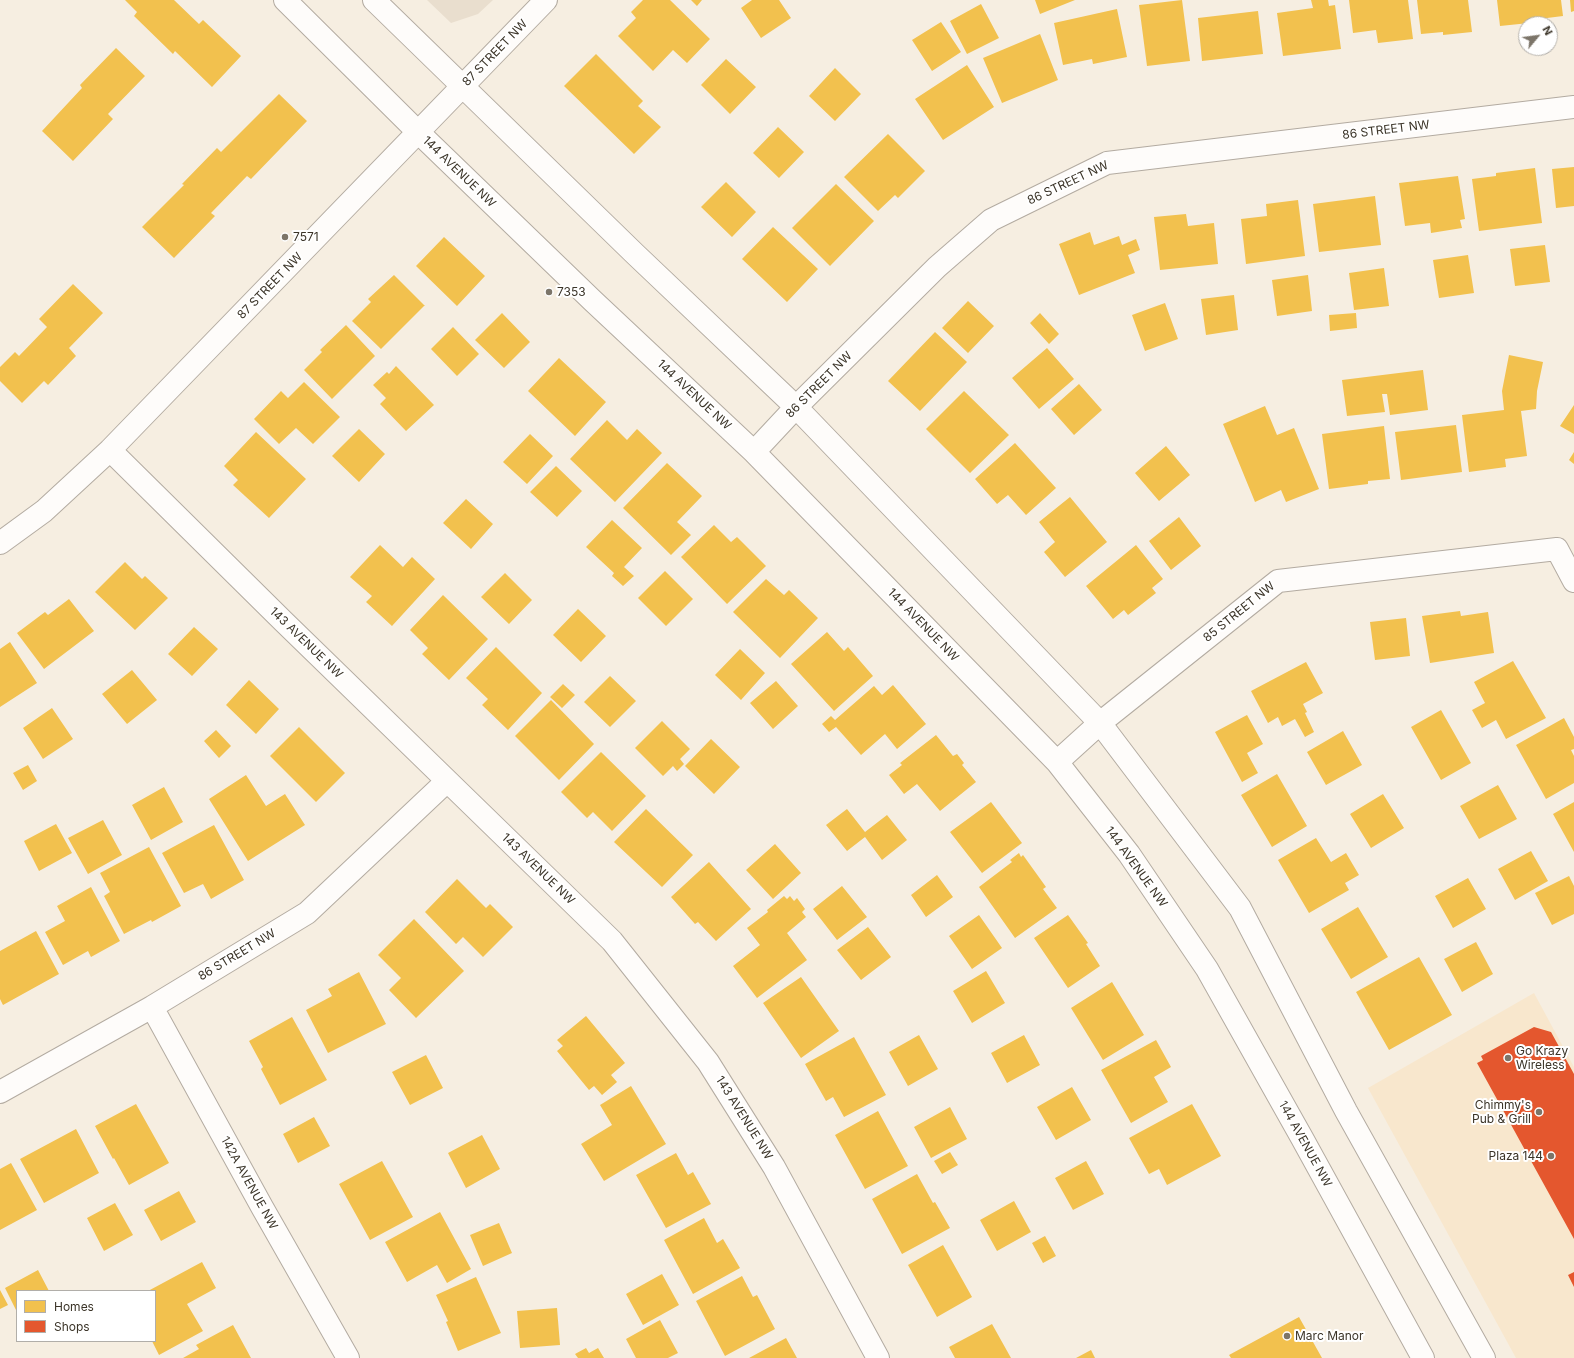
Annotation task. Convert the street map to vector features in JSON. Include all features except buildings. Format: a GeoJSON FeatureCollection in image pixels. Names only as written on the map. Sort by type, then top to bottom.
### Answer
{"type":"FeatureCollection","features":[{"type":"Feature","properties":{"kind":"street","name":"144 AVENUE NW"},"geometry":{"type":"LineString","coordinates":[[285,0],[418,132],[593,301],[754,452],[1057,762],[1129,854],[1207,969],[1423,1358]]}},
{"type":"Feature","properties":{"kind":"street"},"geometry":{"type":"LineString","coordinates":[[374,0],[462,87],[796,408],[1100,723],[1240,908],[1346,1111],[1484,1358]]}},
{"type":"Feature","properties":{"kind":"street","name":"87 STREET NW"},"geometry":{"type":"LineString","coordinates":[[0,543],[44,511],[110,450],[546,0]]}},
{"type":"Feature","properties":{"kind":"street","name":"86 STREET NW"},"geometry":{"type":"LineString","coordinates":[[754,452],[796,408],[937,268],[991,220],[1107,163],[1574,107]]}},
{"type":"Feature","properties":{"kind":"street","name":"143 AVENUE NW"},"geometry":{"type":"LineString","coordinates":[[110,450],[612,941],[708,1062],[774,1167],[878,1358]]}},
{"type":"Feature","properties":{"kind":"street","name":"85 STREET NW"},"geometry":{"type":"LineString","coordinates":[[1057,762],[1100,723],[1278,581],[1557,550],[1574,581]]}},
{"type":"Feature","properties":{"kind":"street","name":"86 STREET NW"},"geometry":{"type":"LineString","coordinates":[[0,1092],[152,1007],[307,913],[447,781]]}},
{"type":"Feature","properties":{"kind":"street","name":"142A AVENUE NW"},"geometry":{"type":"LineString","coordinates":[[152,1007],[262,1207],[348,1358]]}},
{"type":"Feature","properties":{"kind":"shaded area"},"geometry":{"type":"Polygon","coordinates":[[[427,0],[493,0],[478,14],[451,23],[427,0]]]}},
{"type":"Feature","properties":{"kind":"shaded area"},"geometry":{"type":"Polygon","coordinates":[[[1534,993],[1574,1067],[1574,1358],[1516,1358],[1368,1088],[1534,993]]]}},
{"type":"Feature","properties":{"kind":"place","name":"7571"},"geometry":{"type":"Point","coordinates":[285,237]}},
{"type":"Feature","properties":{"kind":"place","name":"7353"},"geometry":{"type":"Point","coordinates":[549,292]}},
{"type":"Feature","properties":{"kind":"place","name":"Go Krazy Wireless"},"geometry":{"type":"Point","coordinates":[1508,1058]}},
{"type":"Feature","properties":{"kind":"place","name":"Chimmy's Pub & Grill"},"geometry":{"type":"Point","coordinates":[1539,1112]}},
{"type":"Feature","properties":{"kind":"place","name":"Plaza 144"},"geometry":{"type":"Point","coordinates":[1551,1156]}},
{"type":"Feature","properties":{"kind":"place","name":"Marc Manor"},"geometry":{"type":"Point","coordinates":[1287,1336]}}]}
